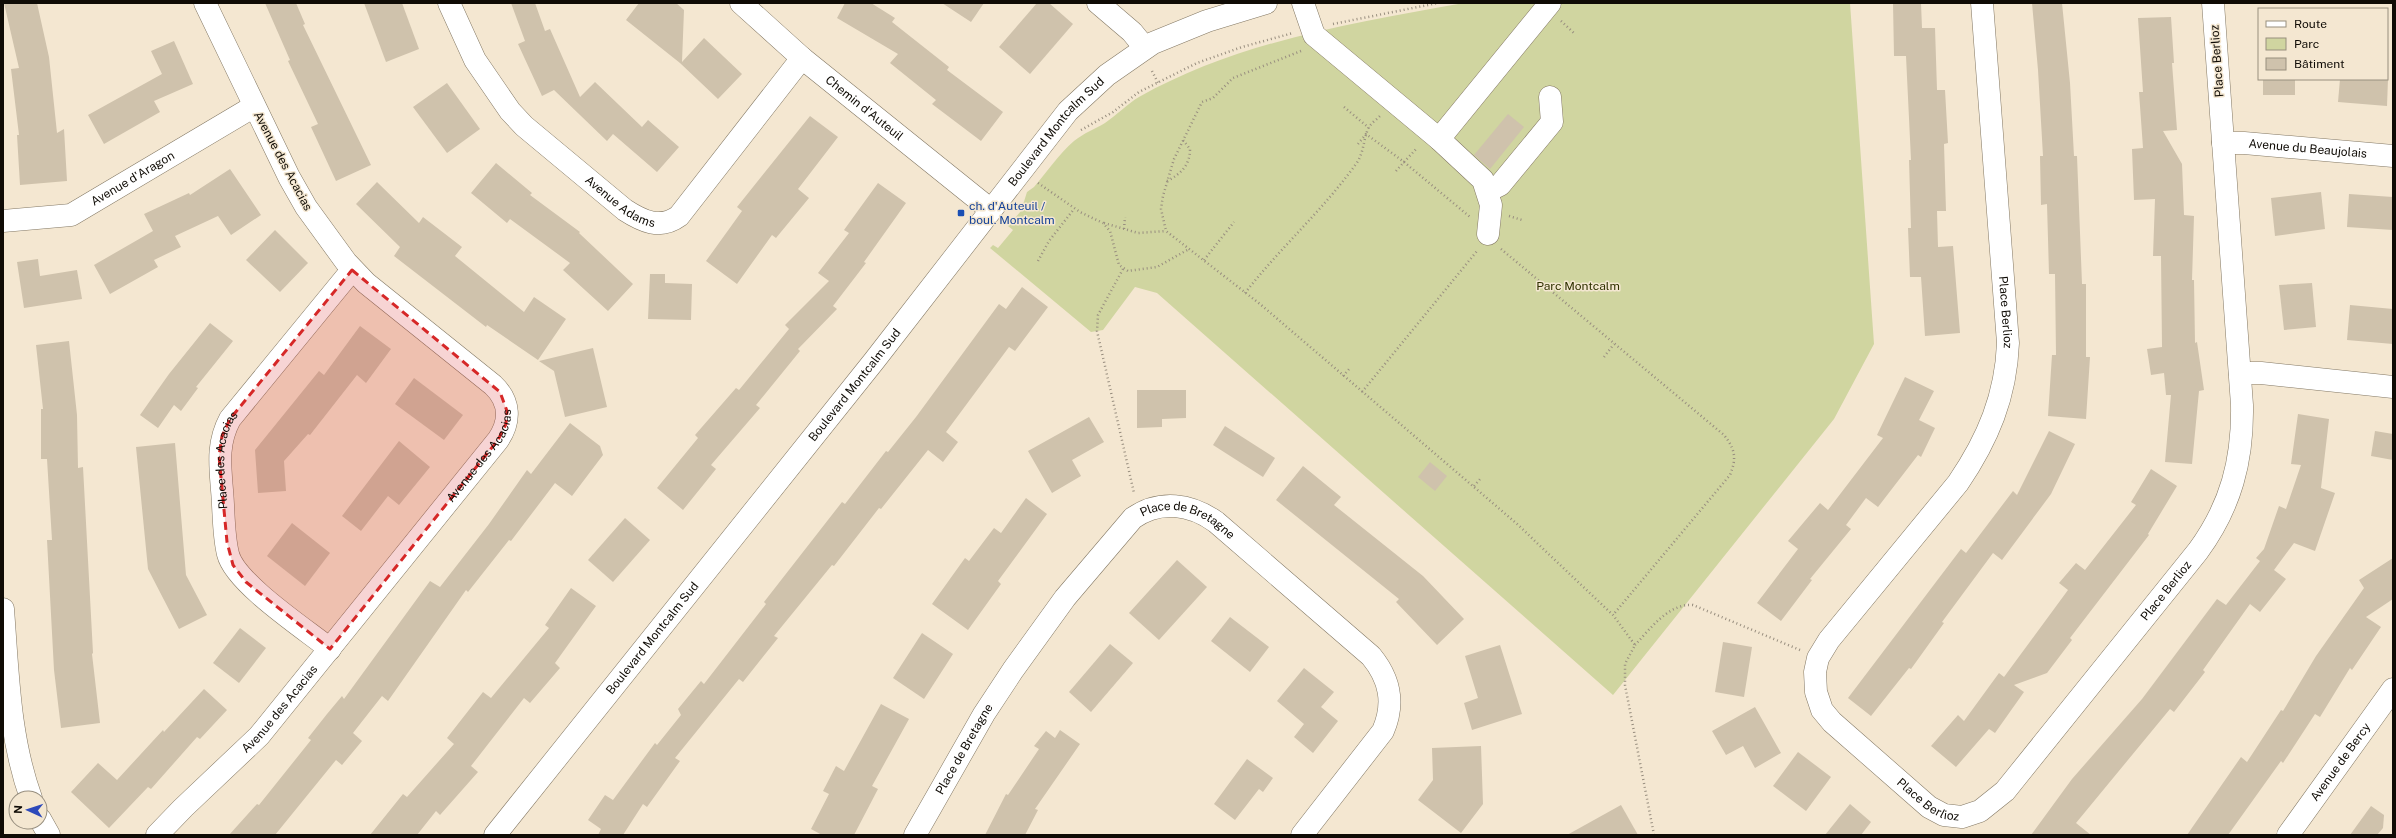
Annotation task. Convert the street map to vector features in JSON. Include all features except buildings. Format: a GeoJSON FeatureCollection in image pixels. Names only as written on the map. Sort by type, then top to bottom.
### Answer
{"type":"FeatureCollection","features":[{"type":"Feature","properties":{"kind":"street","name":"Avenue des Acacias"},"geometry":{"type":"LineString","coordinates":[[158,835],[183,808],[253,742],[330,649],[498,440],[506,424],[507,411],[504,399],[493,385],[352,270],[297,192],[253,107],[205,3]]}},
{"type":"Feature","properties":{"kind":"street","name":"Avenue Adams"},"geometry":{"type":"LineString","coordinates":[[449,3],[485,75],[524,126],[625,210],[641,220],[652,223],[662,223],[679,216],[802,58]]}},
{"type":"Feature","properties":{"kind":"street","name":"Chemin d'Auteuil"},"geometry":{"type":"LineString","coordinates":[[741,3],[802,58],[991,210]]}},
{"type":"Feature","properties":{"kind":"street"},"geometry":{"type":"LineString","coordinates":[[1098,3],[1132,32],[1144,48]]}},
{"type":"Feature","properties":{"kind":"street","name":"Boulevard Montcalm Sud"},"geometry":{"type":"LineString","coordinates":[[495,835],[874,362],[973,236],[1052,130],[1081,97],[1144,48],[1193,26],[1266,3]]}},
{"type":"Feature","properties":{"kind":"street"},"geometry":{"type":"LineString","coordinates":[[1303,3],[1314,35],[1428,143],[1480,176],[1488,191],[1491,205],[1490,242]]}},
{"type":"Feature","properties":{"kind":"street"},"geometry":{"type":"LineString","coordinates":[[1428,143],[1550,3]]}},
{"type":"Feature","properties":{"kind":"street","name":"Place Berlioz"},"geometry":{"type":"LineString","coordinates":[[1982,3],[2008,343],[2003,391],[1991,428],[1977,455],[1958,483],[1822,650],[1816,664],[1815,682],[1818,702],[1826,716],[1936,812],[1952,818],[1962,817],[1980,811],[1998,798],[2198,550],[2220,516],[2230,495],[2239,460],[2243,424],[2213,3]]}},
{"type":"Feature","properties":{"kind":"street"},"geometry":{"type":"LineString","coordinates":[[1488,191],[1500,185],[1552,122],[1550,97]]}},
{"type":"Feature","properties":{"kind":"street","name":"Avenue d'Aragon"},"geometry":{"type":"LineString","coordinates":[[3,221],[71,215],[253,107]]}},
{"type":"Feature","properties":{"kind":"street","name":"Avenue du Beaujolais"},"geometry":{"type":"LineString","coordinates":[[2223,143],[2244,143],[2393,156]]}},
{"type":"Feature","properties":{"kind":"street","name":"Place des Acacias"},"geometry":{"type":"LineString","coordinates":[[330,649],[246,582],[233,565],[226,542],[219,456],[222,436],[230,419],[352,270]]}},
{"type":"Feature","properties":{"kind":"street"},"geometry":{"type":"LineString","coordinates":[[2240,373],[2261,373],[2393,387]]}},
{"type":"Feature","properties":{"kind":"street","name":"Place de Bretagne"},"geometry":{"type":"LineString","coordinates":[[915,835],[996,694],[1065,598],[1133,518],[1144,511],[1169,506],[1194,509],[1216,522],[1371,656],[1386,679],[1390,701],[1389,713],[1383,731],[1302,835]]}},
{"type":"Feature","properties":{"kind":"street"},"geometry":{"type":"LineString","coordinates":[[3,609],[14,731],[29,790]]}},
{"type":"Feature","properties":{"kind":"street","name":"Avenue de Bercy"},"geometry":{"type":"LineString","coordinates":[[2288,835],[2393,689]]}},
{"type":"Feature","properties":{"kind":"path"},"geometry":{"type":"LineString","coordinates":[[1331,25],[1438,3]]}},
{"type":"Feature","properties":{"kind":"path"},"geometry":{"type":"LineString","coordinates":[[1566,25],[1575,34]]}},
{"type":"Feature","properties":{"kind":"path","name":"Boulevard Montcalm Sud"},"geometry":{"type":"LineString","coordinates":[[1078,133],[1113,112],[1139,92],[1158,83],[1221,54],[1295,32]]}},
{"type":"Feature","properties":{"kind":"path"},"geometry":{"type":"LineString","coordinates":[[1306,49],[1233,78],[1213,98],[1202,102],[1193,116],[1174,159],[1167,181],[1161,209],[1166,231],[1244,292],[1474,486],[1613,615],[1635,646]]}},
{"type":"Feature","properties":{"kind":"path"},"geometry":{"type":"LineString","coordinates":[[1152,71],[1158,83]]}},
{"type":"Feature","properties":{"kind":"path"},"geometry":{"type":"LineString","coordinates":[[1344,107],[1368,128]]}},
{"type":"Feature","properties":{"kind":"path"},"geometry":{"type":"LineString","coordinates":[[1244,292],[1272,258],[1324,203],[1357,163],[1363,150],[1368,128],[1381,114]]}},
{"type":"Feature","properties":{"kind":"path"},"geometry":{"type":"LineString","coordinates":[[1358,144],[1366,134]]}},
{"type":"Feature","properties":{"kind":"path"},"geometry":{"type":"LineString","coordinates":[[1366,134],[1373,137],[1404,162],[1490,242],[1724,435],[1733,446],[1735,455],[1734,464],[1726,480],[1613,615]]}},
{"type":"Feature","properties":{"kind":"path"},"geometry":{"type":"LineString","coordinates":[[1167,181],[1178,176],[1189,160],[1190,149],[1183,140]]}},
{"type":"Feature","properties":{"kind":"path"},"geometry":{"type":"LineString","coordinates":[[1396,171],[1404,162],[1428,143]]}},
{"type":"Feature","properties":{"kind":"path"},"geometry":{"type":"LineString","coordinates":[[1036,181],[1054,196],[1074,209],[1103,223],[1138,233],[1166,231]]}},
{"type":"Feature","properties":{"kind":"path"},"geometry":{"type":"LineString","coordinates":[[1038,261],[1049,241],[1074,209]]}},
{"type":"Feature","properties":{"kind":"path"},"geometry":{"type":"LineString","coordinates":[[1124,229],[1125,217]]}},
{"type":"Feature","properties":{"kind":"path"},"geometry":{"type":"LineString","coordinates":[[1204,260],[1234,222]]}},
{"type":"Feature","properties":{"kind":"path"},"geometry":{"type":"LineString","coordinates":[[1103,223],[1110,231],[1117,259],[1123,269],[1132,271],[1157,267],[1189,249]]}},
{"type":"Feature","properties":{"kind":"path"},"geometry":{"type":"LineString","coordinates":[[1362,392],[1490,242]]}},
{"type":"Feature","properties":{"kind":"path"},"geometry":{"type":"LineString","coordinates":[[1123,269],[1098,315],[1097,331],[1135,496]]}},
{"type":"Feature","properties":{"kind":"path"},"geometry":{"type":"LineString","coordinates":[[1604,357],[1614,344]]}},
{"type":"Feature","properties":{"kind":"path"},"geometry":{"type":"LineString","coordinates":[[1343,376],[1350,368]]}},
{"type":"Feature","properties":{"kind":"path"},"geometry":{"type":"LineString","coordinates":[[1474,486],[1481,478]]}},
{"type":"Feature","properties":{"kind":"path"},"geometry":{"type":"LineString","coordinates":[[1654,835],[1624,680],[1625,664],[1635,646],[1659,621],[1675,608],[1684,604],[1693,605],[1802,651]]}},
{"type":"Feature","properties":{"kind":"highlighted area"},"geometry":{"type":"Polygon","coordinates":[[[352,270],[500,392],[507,411],[506,424],[498,440],[330,649],[246,582],[233,565],[227,542],[219,456],[222,436],[230,419],[352,270]]]}},
{"type":"Feature","properties":{"kind":"green space","name":"Parc Montcalm"},"geometry":{"type":"Polygon","coordinates":[[[1464,3],[1850,3],[1874,344],[1834,419],[1613,695],[1157,293],[1135,287],[1103,330],[1091,332],[990,248],[993,245],[998,248],[1013,230],[1008,226],[1021,211],[1027,192],[1034,187],[1058,157],[1074,141],[1114,117],[1139,97],[1177,78],[1216,62],[1297,36],[1380,18],[1464,3]]]}},
{"type":"Feature","properties":{"kind":"place","name":"ch. d'Auteuil / boul. Montcalm"},"geometry":{"type":"Point","coordinates":[961,213]}}]}
